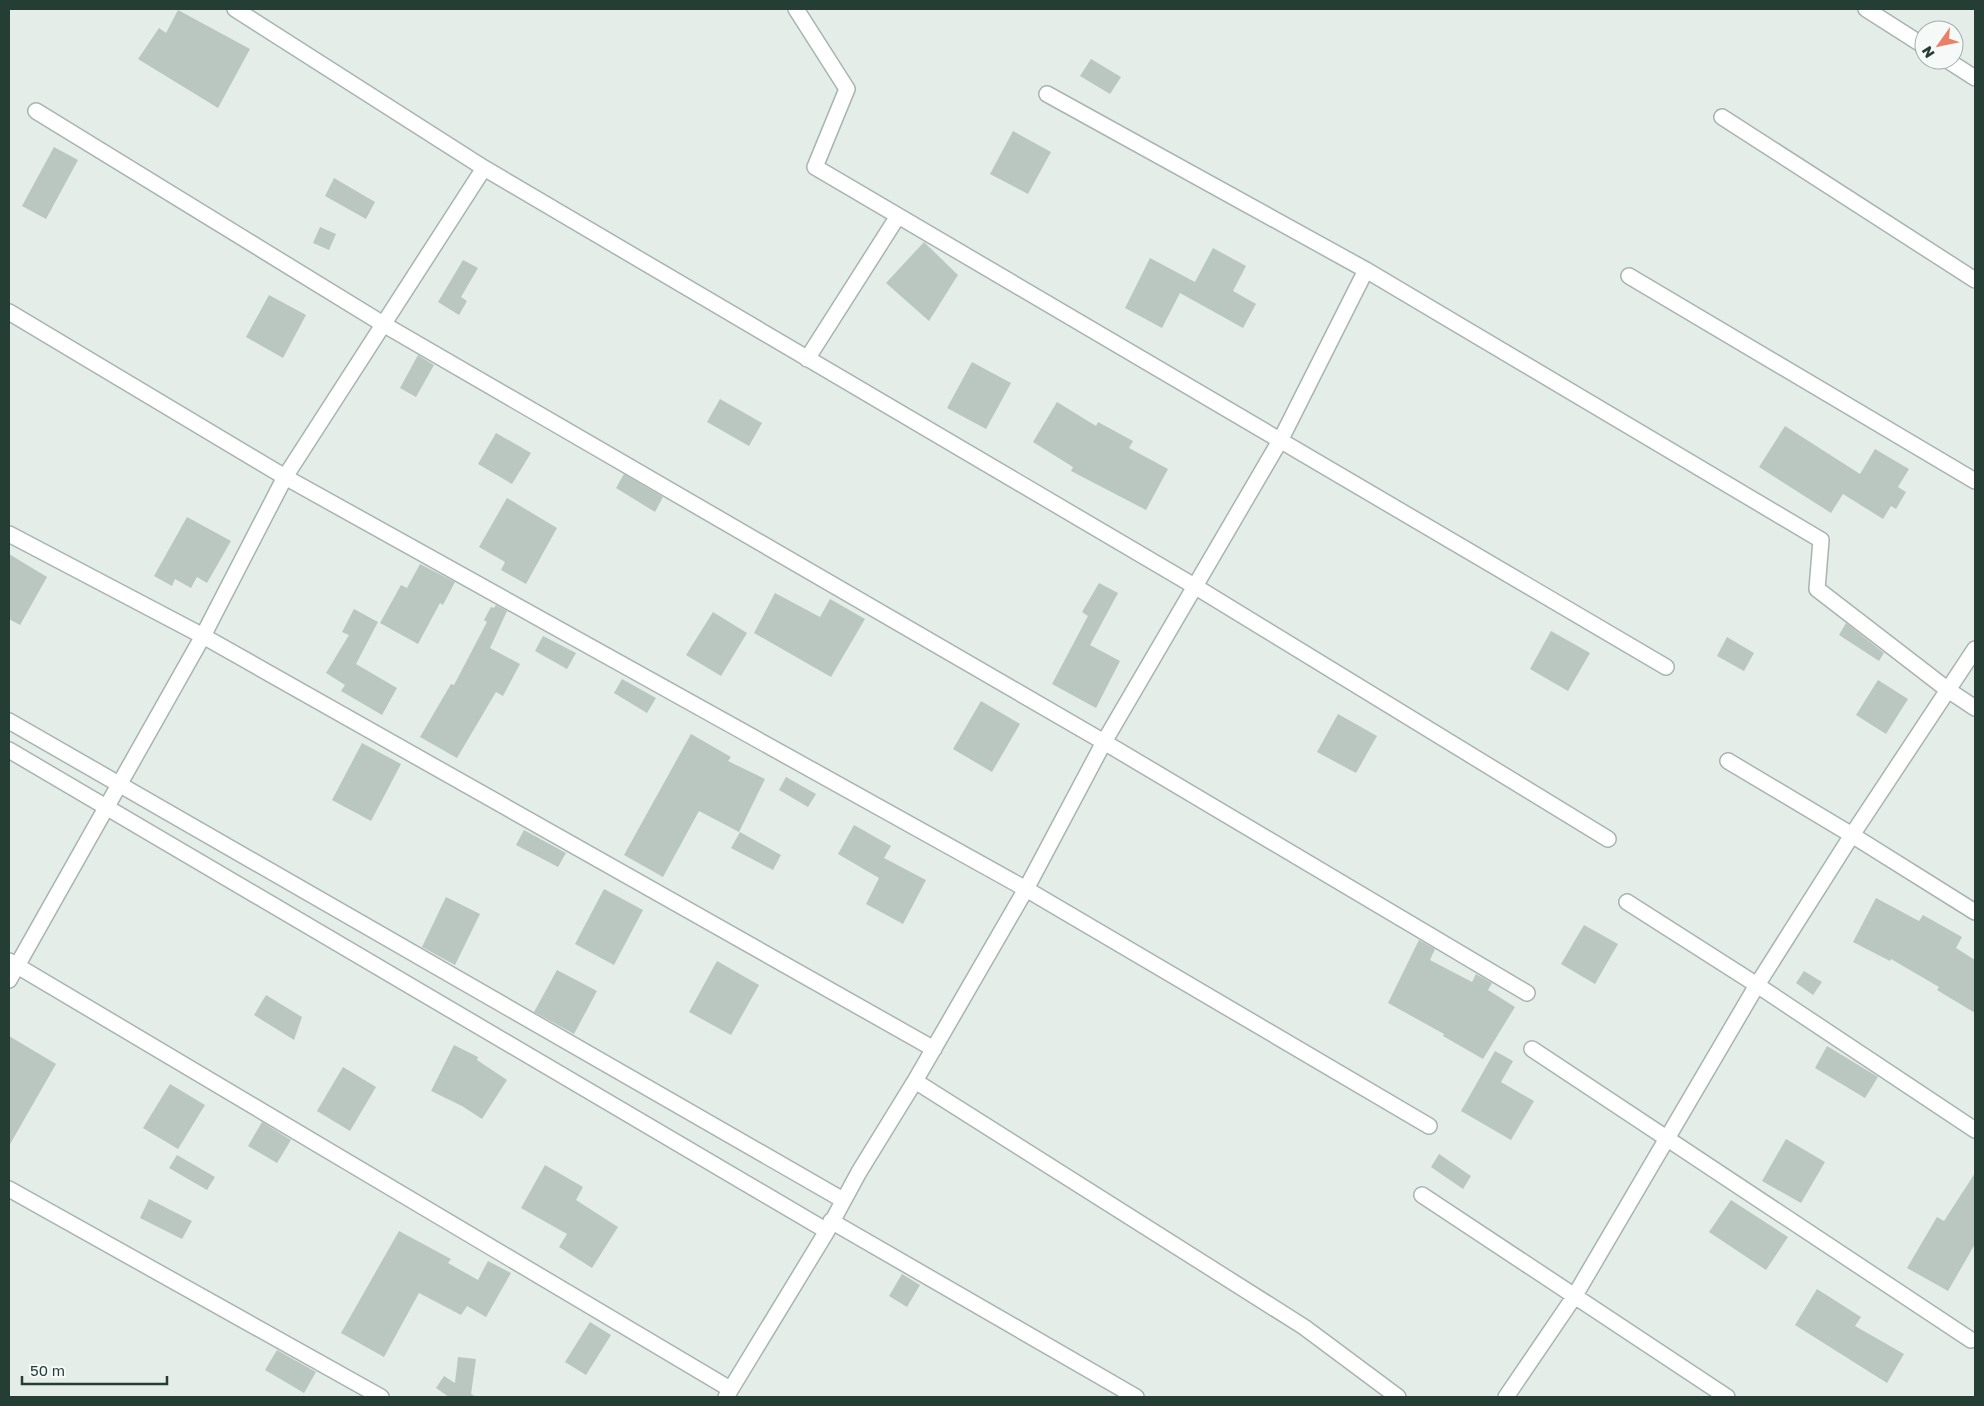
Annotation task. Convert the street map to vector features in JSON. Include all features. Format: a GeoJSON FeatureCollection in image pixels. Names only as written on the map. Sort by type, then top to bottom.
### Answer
{"type":"FeatureCollection","features":[{"type":"Feature","properties":{"kind":"street"},"geometry":{"type":"LineString","coordinates":[[234,9],[484,168],[1196,587],[1608,839]]}},
{"type":"Feature","properties":{"kind":"street"},"geometry":{"type":"LineString","coordinates":[[796,9],[847,89],[815,167],[1281,439],[1666,667]]}},
{"type":"Feature","properties":{"kind":"street"},"geometry":{"type":"LineString","coordinates":[[1866,9],[1914,40]]}},
{"type":"Feature","properties":{"kind":"street"},"geometry":{"type":"LineString","coordinates":[[1963,70],[1975,78]]}},
{"type":"Feature","properties":{"kind":"street"},"geometry":{"type":"LineString","coordinates":[[1047,94],[1366,270],[1821,540],[1817,589],[1948,690],[1975,708]]}},
{"type":"Feature","properties":{"kind":"street"},"geometry":{"type":"LineString","coordinates":[[36,111],[383,324],[1104,742],[1528,993]]}},
{"type":"Feature","properties":{"kind":"street"},"geometry":{"type":"LineString","coordinates":[[1722,117],[1975,280]]}},
{"type":"Feature","properties":{"kind":"street"},"geometry":{"type":"LineString","coordinates":[[9,980],[13,963],[106,808],[203,636],[285,477],[484,168]]}},
{"type":"Feature","properties":{"kind":"street"},"geometry":{"type":"LineString","coordinates":[[807,359],[898,216]]}},
{"type":"Feature","properties":{"kind":"street"},"geometry":{"type":"LineString","coordinates":[[13,963],[728,1393],[934,1049],[1026,889],[1104,742],[1281,439],[1366,270]]}},
{"type":"Feature","properties":{"kind":"street"},"geometry":{"type":"LineString","coordinates":[[1629,276],[1975,481]]}},
{"type":"Feature","properties":{"kind":"street"},"geometry":{"type":"LineString","coordinates":[[9,312],[285,477],[1026,889],[1428,1126]]}},
{"type":"Feature","properties":{"kind":"street"},"geometry":{"type":"LineString","coordinates":[[9,534],[203,636],[934,1049]]}},
{"type":"Feature","properties":{"kind":"street"},"geometry":{"type":"LineString","coordinates":[[1506,1397],[1574,1297],[1665,1137],[1757,985],[1852,835],[1975,649]]}},
{"type":"Feature","properties":{"kind":"street"},"geometry":{"type":"LineString","coordinates":[[9,721],[843,1200]]}},
{"type":"Feature","properties":{"kind":"street"},"geometry":{"type":"LineString","coordinates":[[9,750],[829,1226],[1136,1397]]}},
{"type":"Feature","properties":{"kind":"street"},"geometry":{"type":"LineString","coordinates":[[1728,762],[1852,835],[1975,912]]}},
{"type":"Feature","properties":{"kind":"street"},"geometry":{"type":"LineString","coordinates":[[1627,902],[1757,985],[1975,1130]]}},
{"type":"Feature","properties":{"kind":"street"},"geometry":{"type":"LineString","coordinates":[[1532,1049],[1972,1340]]}},
{"type":"Feature","properties":{"kind":"street"},"geometry":{"type":"LineString","coordinates":[[915,1081],[1304,1328],[1398,1397]]}},
{"type":"Feature","properties":{"kind":"street"},"geometry":{"type":"LineString","coordinates":[[9,1189],[381,1397]]}},
{"type":"Feature","properties":{"kind":"street"},"geometry":{"type":"LineString","coordinates":[[1422,1195],[1727,1397]]}},
{"type":"Feature","properties":{"kind":"building"},"geometry":{"type":"Polygon","coordinates":[[[178,10],[250,49],[218,108],[138,59],[159,28],[166,33],[178,10]]]}},
{"type":"Feature","properties":{"kind":"building"},"geometry":{"type":"Polygon","coordinates":[[[1091,59],[1121,77],[1110,94],[1080,76],[1091,59]]]}},
{"type":"Feature","properties":{"kind":"building"},"geometry":{"type":"Polygon","coordinates":[[[1013,131],[1051,152],[1028,194],[990,174],[1013,131]]]}},
{"type":"Feature","properties":{"kind":"building"},"geometry":{"type":"Polygon","coordinates":[[[54,147],[78,160],[46,219],[22,206],[54,147]]]}},
{"type":"Feature","properties":{"kind":"building"},"geometry":{"type":"Polygon","coordinates":[[[334,178],[375,202],[366,219],[325,196],[334,178]]]}},
{"type":"Feature","properties":{"kind":"building"},"geometry":{"type":"Polygon","coordinates":[[[320,227],[336,234],[329,250],[313,243],[320,227]]]}},
{"type":"Feature","properties":{"kind":"building"},"geometry":{"type":"Polygon","coordinates":[[[924,242],[958,275],[929,321],[886,283],[924,242]]]}},
{"type":"Feature","properties":{"kind":"building"},"geometry":{"type":"Polygon","coordinates":[[[1213,248],[1246,266],[1233,291],[1256,304],[1243,328],[1180,293],[1162,328],[1125,308],[1150,258],[1195,282],[1213,248]]]}},
{"type":"Feature","properties":{"kind":"building"},"geometry":{"type":"Polygon","coordinates":[[[463,260],[478,268],[461,297],[467,301],[459,315],[438,302],[463,260]]]}},
{"type":"Feature","properties":{"kind":"building"},"geometry":{"type":"Polygon","coordinates":[[[269,295],[306,315],[283,358],[246,337],[269,295]]]}},
{"type":"Feature","properties":{"kind":"building"},"geometry":{"type":"Polygon","coordinates":[[[418,355],[434,365],[416,397],[400,388],[418,355]]]}},
{"type":"Feature","properties":{"kind":"building"},"geometry":{"type":"Polygon","coordinates":[[[972,362],[1011,383],[986,429],[947,408],[972,362]]]}},
{"type":"Feature","properties":{"kind":"building"},"geometry":{"type":"Polygon","coordinates":[[[720,399],[762,423],[749,446],[707,422],[720,399]]]}},
{"type":"Feature","properties":{"kind":"building"},"geometry":{"type":"Polygon","coordinates":[[[1057,402],[1096,426],[1098,422],[1133,441],[1129,448],[1168,469],[1146,510],[1071,471],[1073,467],[1033,442],[1057,402]]]}},
{"type":"Feature","properties":{"kind":"building"},"geometry":{"type":"Polygon","coordinates":[[[1785,426],[1860,474],[1875,449],[1909,469],[1898,487],[1906,492],[1896,509],[1891,506],[1883,519],[1843,494],[1831,513],[1759,467],[1785,426]]]}},
{"type":"Feature","properties":{"kind":"building"},"geometry":{"type":"Polygon","coordinates":[[[496,433],[531,453],[512,484],[478,464],[496,433]]]}},
{"type":"Feature","properties":{"kind":"building"},"geometry":{"type":"Polygon","coordinates":[[[624,474],[663,497],[655,512],[616,488],[624,474]]]}},
{"type":"Feature","properties":{"kind":"building"},"geometry":{"type":"Polygon","coordinates":[[[507,498],[557,528],[526,584],[501,570],[505,562],[479,547],[507,498]]]}},
{"type":"Feature","properties":{"kind":"building"},"geometry":{"type":"Polygon","coordinates":[[[187,517],[231,541],[207,583],[197,577],[191,588],[175,579],[172,586],[154,576],[187,517]]]}},
{"type":"Feature","properties":{"kind":"building"},"geometry":{"type":"Polygon","coordinates":[[[9,554],[47,577],[20,625],[9,619],[9,554]]]}},
{"type":"Feature","properties":{"kind":"building"},"geometry":{"type":"Polygon","coordinates":[[[420,564],[455,582],[443,605],[440,603],[418,644],[380,623],[401,585],[407,588],[420,564]]]}},
{"type":"Feature","properties":{"kind":"building"},"geometry":{"type":"Polygon","coordinates":[[[1099,583],[1118,593],[1090,645],[1120,661],[1096,708],[1052,684],[1088,616],[1082,612],[1099,583]]]}},
{"type":"Feature","properties":{"kind":"building"},"geometry":{"type":"Polygon","coordinates":[[[775,593],[820,617],[830,599],[865,619],[831,677],[754,633],[775,593]]]}},
{"type":"Feature","properties":{"kind":"building"},"geometry":{"type":"Polygon","coordinates":[[[496,605],[507,611],[490,648],[520,664],[503,696],[496,692],[457,758],[420,737],[451,684],[454,685],[487,622],[484,620],[491,607],[494,608],[496,605]]]}},
{"type":"Feature","properties":{"kind":"building"},"geometry":{"type":"Polygon","coordinates":[[[354,609],[378,622],[356,664],[397,688],[382,715],[341,691],[345,685],[326,673],[349,635],[342,632],[354,609]]]}},
{"type":"Feature","properties":{"kind":"building"},"geometry":{"type":"Polygon","coordinates":[[[713,612],[747,633],[721,676],[686,655],[713,612]]]}},
{"type":"Feature","properties":{"kind":"building"},"geometry":{"type":"Polygon","coordinates":[[[1846,623],[1884,653],[1879,661],[1839,635],[1846,623]]]}},
{"type":"Feature","properties":{"kind":"building"},"geometry":{"type":"Polygon","coordinates":[[[1551,631],[1590,653],[1568,691],[1530,669],[1551,631]]]}},
{"type":"Feature","properties":{"kind":"building"},"geometry":{"type":"Polygon","coordinates":[[[543,636],[576,653],[567,669],[535,651],[543,636]]]}},
{"type":"Feature","properties":{"kind":"building"},"geometry":{"type":"Polygon","coordinates":[[[1727,637],[1754,653],[1744,671],[1717,656],[1727,637]]]}},
{"type":"Feature","properties":{"kind":"building"},"geometry":{"type":"Polygon","coordinates":[[[622,679],[656,698],[647,713],[614,693],[622,679]]]}},
{"type":"Feature","properties":{"kind":"building"},"geometry":{"type":"Polygon","coordinates":[[[1878,680],[1908,699],[1886,734],[1856,715],[1878,680]]]}},
{"type":"Feature","properties":{"kind":"building"},"geometry":{"type":"Polygon","coordinates":[[[981,701],[1020,724],[992,772],[953,749],[981,701]]]}},
{"type":"Feature","properties":{"kind":"building"},"geometry":{"type":"Polygon","coordinates":[[[1338,714],[1377,736],[1356,773],[1317,752],[1338,714]]]}},
{"type":"Feature","properties":{"kind":"building"},"geometry":{"type":"Polygon","coordinates":[[[691,734],[731,757],[728,761],[765,779],[739,832],[699,811],[663,877],[624,855],[691,734]]]}},
{"type":"Feature","properties":{"kind":"building"},"geometry":{"type":"Polygon","coordinates":[[[362,743],[401,764],[371,821],[332,800],[362,743]]]}},
{"type":"Feature","properties":{"kind":"building"},"geometry":{"type":"Polygon","coordinates":[[[786,777],[816,794],[808,807],[779,790],[786,777]]]}},
{"type":"Feature","properties":{"kind":"building"},"geometry":{"type":"Polygon","coordinates":[[[854,825],[891,846],[884,858],[926,880],[903,924],[866,904],[879,878],[838,854],[854,825]]]}},
{"type":"Feature","properties":{"kind":"building"},"geometry":{"type":"Polygon","coordinates":[[[524,830],[566,853],[558,867],[516,845],[524,830]]]}},
{"type":"Feature","properties":{"kind":"building"},"geometry":{"type":"Polygon","coordinates":[[[740,832],[781,855],[773,870],[731,848],[740,832]]]}},
{"type":"Feature","properties":{"kind":"building"},"geometry":{"type":"Polygon","coordinates":[[[604,889],[643,910],[614,965],[575,944],[604,889]]]}},
{"type":"Feature","properties":{"kind":"building"},"geometry":{"type":"Polygon","coordinates":[[[446,897],[480,914],[455,965],[422,947],[446,897]]]}},
{"type":"Feature","properties":{"kind":"building"},"geometry":{"type":"Polygon","coordinates":[[[1876,898],[1919,921],[1923,915],[1962,937],[1956,948],[1975,960],[1975,1013],[1937,990],[1939,987],[1891,959],[1890,961],[1853,942],[1876,898]]]}},
{"type":"Feature","properties":{"kind":"building"},"geometry":{"type":"Polygon","coordinates":[[[1584,925],[1618,944],[1595,984],[1561,964],[1584,925]]]}},
{"type":"Feature","properties":{"kind":"building"},"geometry":{"type":"Polygon","coordinates":[[[1419,940],[1435,949],[1430,960],[1472,982],[1476,974],[1492,983],[1488,990],[1515,1007],[1483,1059],[1443,1036],[1444,1034],[1388,1003],[1419,940]]]}},
{"type":"Feature","properties":{"kind":"building"},"geometry":{"type":"Polygon","coordinates":[[[717,961],[759,985],[731,1035],[689,1012],[717,961]]]}},
{"type":"Feature","properties":{"kind":"building"},"geometry":{"type":"Polygon","coordinates":[[[557,970],[597,991],[574,1034],[534,1012],[557,970]]]}},
{"type":"Feature","properties":{"kind":"building"},"geometry":{"type":"Polygon","coordinates":[[[1804,971],[1822,982],[1813,995],[1796,983],[1804,971]]]}},
{"type":"Feature","properties":{"kind":"building"},"geometry":{"type":"Polygon","coordinates":[[[266,995],[302,1017],[294,1040],[254,1015],[266,995]]]}},
{"type":"Feature","properties":{"kind":"building"},"geometry":{"type":"Polygon","coordinates":[[[9,1036],[56,1064],[9,1146],[9,1036]]]}},
{"type":"Feature","properties":{"kind":"building"},"geometry":{"type":"Polygon","coordinates":[[[454,1045],[478,1057],[477,1060],[507,1080],[482,1119],[462,1106],[431,1091],[454,1045]]]}},
{"type":"Feature","properties":{"kind":"building"},"geometry":{"type":"Polygon","coordinates":[[[1827,1046],[1878,1077],[1865,1098],[1815,1068],[1827,1046]]]}},
{"type":"Feature","properties":{"kind":"building"},"geometry":{"type":"Polygon","coordinates":[[[1495,1051],[1513,1061],[1501,1082],[1534,1101],[1511,1140],[1461,1111],[1495,1051]]]}},
{"type":"Feature","properties":{"kind":"building"},"geometry":{"type":"Polygon","coordinates":[[[343,1067],[376,1087],[350,1131],[317,1111],[343,1067]]]}},
{"type":"Feature","properties":{"kind":"building"},"geometry":{"type":"Polygon","coordinates":[[[170,1084],[205,1105],[178,1149],[143,1128],[170,1084]]]}},
{"type":"Feature","properties":{"kind":"building"},"geometry":{"type":"Polygon","coordinates":[[[262,1122],[291,1140],[277,1163],[248,1146],[262,1122]]]}},
{"type":"Feature","properties":{"kind":"building"},"geometry":{"type":"Polygon","coordinates":[[[1786,1139],[1825,1162],[1801,1203],[1762,1181],[1786,1139]]]}},
{"type":"Feature","properties":{"kind":"building"},"geometry":{"type":"Polygon","coordinates":[[[1439,1154],[1471,1176],[1463,1189],[1431,1167],[1439,1154]]]}},
{"type":"Feature","properties":{"kind":"building"},"geometry":{"type":"Polygon","coordinates":[[[177,1155],[215,1177],[207,1190],[169,1168],[177,1155]]]}},
{"type":"Feature","properties":{"kind":"building"},"geometry":{"type":"Polygon","coordinates":[[[545,1165],[583,1187],[576,1200],[618,1227],[592,1268],[559,1247],[567,1234],[521,1208],[545,1165]]]}},
{"type":"Feature","properties":{"kind":"building"},"geometry":{"type":"Polygon","coordinates":[[[1975,1173],[1975,1244],[1948,1291],[1907,1268],[1937,1217],[1944,1221],[1975,1173]]]}},
{"type":"Feature","properties":{"kind":"building"},"geometry":{"type":"Polygon","coordinates":[[[149,1199],[192,1221],[182,1239],[140,1218],[149,1199]]]}},
{"type":"Feature","properties":{"kind":"building"},"geometry":{"type":"Polygon","coordinates":[[[1731,1200],[1788,1237],[1766,1270],[1709,1232],[1731,1200]]]}},
{"type":"Feature","properties":{"kind":"building"},"geometry":{"type":"Polygon","coordinates":[[[399,1231],[451,1259],[448,1263],[478,1280],[488,1261],[511,1273],[486,1317],[467,1306],[461,1315],[419,1293],[384,1357],[341,1333],[399,1231]]]}},
{"type":"Feature","properties":{"kind":"building"},"geometry":{"type":"Polygon","coordinates":[[[902,1274],[920,1285],[907,1307],[889,1296],[902,1274]]]}},
{"type":"Feature","properties":{"kind":"building"},"geometry":{"type":"Polygon","coordinates":[[[1817,1289],[1861,1317],[1855,1326],[1904,1354],[1887,1383],[1795,1325],[1817,1289]]]}},
{"type":"Feature","properties":{"kind":"building"},"geometry":{"type":"Polygon","coordinates":[[[590,1322],[611,1335],[586,1375],[565,1362],[590,1322]]]}},
{"type":"Feature","properties":{"kind":"building"},"geometry":{"type":"Polygon","coordinates":[[[277,1350],[316,1372],[304,1393],[265,1370],[277,1350]]]}},
{"type":"Feature","properties":{"kind":"building"},"geometry":{"type":"Polygon","coordinates":[[[458,1357],[476,1359],[471,1394],[476,1397],[449,1397],[436,1388],[444,1376],[455,1383],[458,1357]]]}}]}
